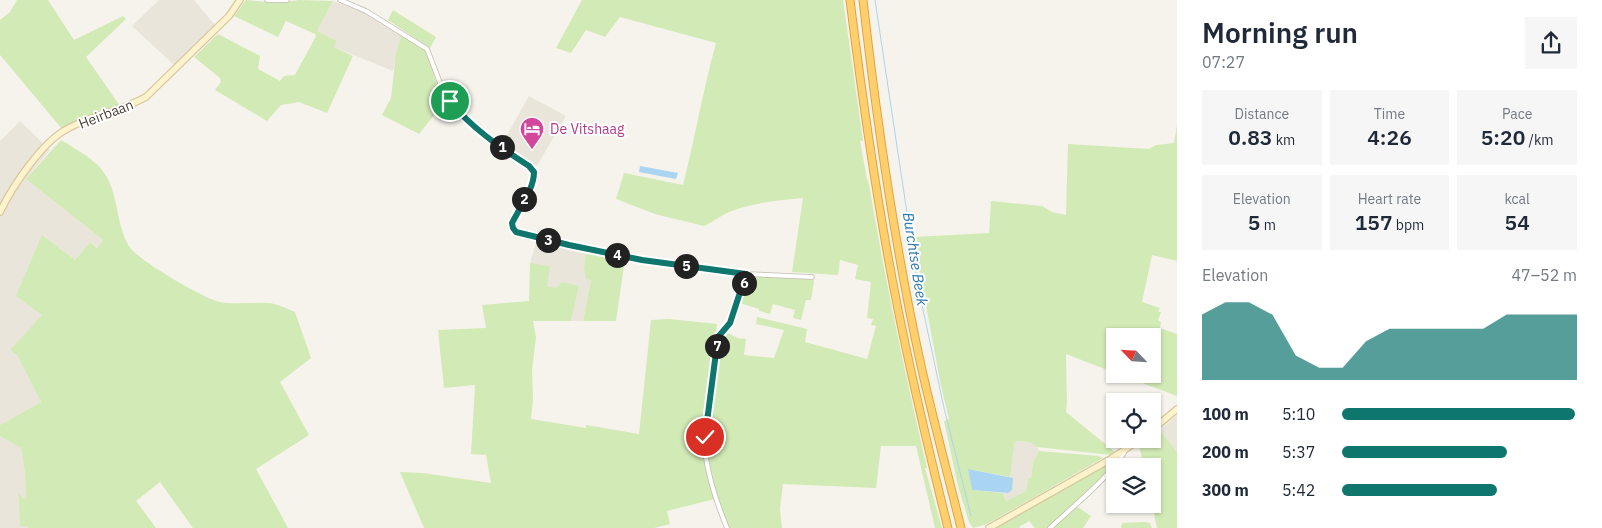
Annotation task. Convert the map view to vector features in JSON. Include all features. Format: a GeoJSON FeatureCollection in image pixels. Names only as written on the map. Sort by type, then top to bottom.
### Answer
{"type":"FeatureCollection","features":[{"type":"Feature","properties":{"kind":"highway"},"geometry":{"type":"LineString","coordinates":[[850,0],[864,112],[889,264],[948,528]]}},
{"type":"Feature","properties":{"kind":"highway"},"geometry":{"type":"LineString","coordinates":[[863,0],[876,109],[902,268],[922,369],[961,528]]}},
{"type":"Feature","properties":{"kind":"street","name":"Heirbaan"},"geometry":{"type":"LineString","coordinates":[[0,212],[25,170],[57,136],[65,129],[133,104],[146,97],[229,16],[240,0]]}},
{"type":"Feature","properties":{"kind":"street"},"geometry":{"type":"LineString","coordinates":[[267,0],[287,0]]}},
{"type":"Feature","properties":{"kind":"street"},"geometry":{"type":"LineString","coordinates":[[340,0],[366,11],[427,49],[442,88],[458,112],[481,132],[529,166],[534,172],[534,179],[512,223],[516,232],[642,260],[746,274],[812,277]]}},
{"type":"Feature","properties":{"kind":"street"},"geometry":{"type":"LineString","coordinates":[[727,528],[710,475],[704,448],[718,337],[730,323],[746,274]]}},
{"type":"Feature","properties":{"kind":"street"},"geometry":{"type":"LineString","coordinates":[[1161,422],[1177,409]]}},
{"type":"Feature","properties":{"kind":"street"},"geometry":{"type":"LineString","coordinates":[[990,528],[1127,449]]}},
{"type":"Feature","properties":{"kind":"street"},"geometry":{"type":"LineString","coordinates":[[1050,528],[1095,486],[1122,458],[1127,449]]}},
{"type":"Feature","properties":{"kind":"shaded area"},"geometry":{"type":"Polygon","coordinates":[[[159,0],[194,0],[215,25],[174,65],[132,26],[159,0]]]}},
{"type":"Feature","properties":{"kind":"shaded area"},"geometry":{"type":"Polygon","coordinates":[[[333,1],[365,13],[402,34],[393,71],[334,47],[337,41],[317,31],[333,1]]]}},
{"type":"Feature","properties":{"kind":"shaded area"},"geometry":{"type":"Polygon","coordinates":[[[529,96],[566,116],[534,168],[502,144],[529,96]]]}},
{"type":"Feature","properties":{"kind":"shaded area"},"geometry":{"type":"Polygon","coordinates":[[[20,121],[50,150],[26,179],[103,240],[98,248],[90,242],[75,260],[42,235],[42,315],[17,355],[41,402],[0,425],[0,141],[20,121]]]}},
{"type":"Feature","properties":{"kind":"shaded area"},"geometry":{"type":"Polygon","coordinates":[[[537,240],[586,251],[584,267],[591,279],[583,321],[571,321],[579,286],[557,289],[547,286],[530,263],[537,240]]]}},
{"type":"Feature","properties":{"kind":"shaded area"},"geometry":{"type":"Polygon","coordinates":[[[1177,415],[1177,452],[1161,431],[1161,429],[1177,415]]]}},
{"type":"Feature","properties":{"kind":"shaded area"},"geometry":{"type":"Polygon","coordinates":[[[0,436],[21,448],[25,473],[26,500],[18,495],[20,526],[27,526],[28,528],[0,528],[0,436]]]}},
{"type":"Feature","properties":{"kind":"shaded area"},"geometry":{"type":"Polygon","coordinates":[[[1015,441],[1030,442],[1039,451],[1033,462],[1031,478],[1028,478],[1026,491],[1006,501],[1003,493],[1008,493],[1013,478],[1010,477],[1015,441]]]}},
{"type":"Feature","properties":{"kind":"green space"},"geometry":{"type":"Polygon","coordinates":[[[17,0],[48,0],[74,40],[123,16],[126,19],[86,57],[120,106],[70,124],[62,129],[0,55],[0,20],[10,12],[17,0]]]}},
{"type":"Feature","properties":{"kind":"green space"},"geometry":{"type":"Polygon","coordinates":[[[246,0],[278,3],[299,0],[333,1],[317,31],[337,41],[334,47],[353,56],[327,113],[299,102],[281,105],[267,121],[215,90],[221,82],[220,78],[194,57],[218,34],[260,56],[258,69],[280,81],[284,76],[295,75],[316,36],[286,21],[278,37],[234,16],[246,0]]]}},
{"type":"Feature","properties":{"kind":"green space"},"geometry":{"type":"Polygon","coordinates":[[[582,0],[843,0],[863,141],[860,141],[867,179],[896,327],[927,468],[925,468],[942,528],[935,528],[916,446],[881,446],[876,488],[783,484],[780,509],[782,528],[729,528],[712,476],[707,444],[721,337],[725,332],[738,338],[746,339],[744,355],[774,358],[784,330],[756,324],[757,317],[807,329],[805,342],[867,359],[876,326],[871,325],[873,319],[867,318],[871,282],[855,279],[858,265],[840,260],[838,275],[792,272],[803,198],[747,206],[729,212],[704,226],[655,214],[616,199],[624,173],[683,185],[716,43],[620,17],[605,37],[586,30],[571,53],[556,48],[582,0]]]}},
{"type":"Feature","properties":{"kind":"green space"},"geometry":{"type":"Polygon","coordinates":[[[393,10],[436,37],[430,48],[388,20],[393,10]]]}},
{"type":"Feature","properties":{"kind":"green space"},"geometry":{"type":"Polygon","coordinates":[[[402,34],[425,50],[437,85],[446,100],[419,134],[382,115],[391,98],[396,53],[402,34]]]}},
{"type":"Feature","properties":{"kind":"green space"},"geometry":{"type":"Polygon","coordinates":[[[1177,125],[1177,261],[1152,255],[1142,302],[1160,308],[1158,312],[1161,312],[1158,320],[1161,322],[1160,328],[1106,328],[1106,370],[1066,354],[1066,412],[1106,445],[1106,448],[1110,448],[1115,452],[1111,455],[1037,447],[1030,442],[1015,441],[1010,477],[968,469],[972,490],[1003,493],[1006,501],[1026,491],[1028,478],[1031,478],[1033,462],[1039,451],[1099,456],[1103,458],[987,524],[973,528],[969,522],[958,486],[944,421],[949,419],[913,237],[989,233],[991,201],[1042,206],[1052,212],[1066,215],[1068,144],[1149,149],[1156,145],[1174,143],[1177,125]]]}},
{"type":"Feature","properties":{"kind":"green space"},"geometry":{"type":"Polygon","coordinates":[[[61,140],[94,161],[101,168],[111,186],[126,242],[137,255],[188,287],[220,302],[269,303],[295,312],[311,358],[280,382],[309,435],[256,469],[288,528],[193,528],[160,482],[136,501],[156,528],[28,528],[27,526],[20,526],[18,494],[26,500],[25,473],[21,448],[0,436],[0,425],[41,402],[17,355],[10,350],[42,315],[16,296],[42,235],[75,260],[90,242],[97,248],[103,240],[26,179],[61,140]]]}},
{"type":"Feature","properties":{"kind":"green space"},"geometry":{"type":"Polygon","coordinates":[[[586,251],[625,259],[616,321],[583,321],[591,280],[586,279],[584,267],[586,251]]]}},
{"type":"Feature","properties":{"kind":"green space"},"geometry":{"type":"Polygon","coordinates":[[[530,263],[550,266],[547,286],[556,288],[562,282],[579,286],[571,321],[533,321],[536,337],[532,371],[533,399],[531,419],[586,428],[586,425],[639,434],[651,320],[669,319],[717,324],[702,448],[715,499],[667,511],[670,524],[654,528],[424,528],[400,472],[423,473],[491,483],[486,455],[471,454],[475,385],[444,388],[438,330],[486,328],[482,305],[529,301],[530,263]]]}},
{"type":"Feature","properties":{"kind":"green space"},"geometry":{"type":"Polygon","coordinates":[[[749,277],[811,279],[814,281],[811,300],[806,300],[801,320],[793,318],[795,310],[773,304],[770,314],[740,303],[749,277]]]}},
{"type":"Feature","properties":{"kind":"green space"},"geometry":{"type":"Polygon","coordinates":[[[1161,328],[1177,334],[1177,396],[1142,383],[1161,383],[1161,328]]]}},
{"type":"Feature","properties":{"kind":"green space"},"geometry":{"type":"Polygon","coordinates":[[[1161,431],[1177,452],[1177,528],[1157,528],[1154,513],[1161,513],[1161,458],[1142,458],[1140,448],[1161,448],[1161,431]]]}},
{"type":"Feature","properties":{"kind":"green space"},"geometry":{"type":"Polygon","coordinates":[[[1106,465],[1106,473],[1047,528],[1035,528],[1029,521],[1020,528],[995,528],[1106,465]]]}},
{"type":"Feature","properties":{"kind":"green space"},"geometry":{"type":"Polygon","coordinates":[[[1076,506],[1091,516],[1083,528],[1053,528],[1076,506]]]}},
{"type":"Feature","properties":{"kind":"green space"},"geometry":{"type":"Polygon","coordinates":[[[1122,523],[1150,523],[1152,528],[1121,528],[1122,523]]]}},
{"type":"Feature","properties":{"kind":"water"},"geometry":{"type":"Polygon","coordinates":[[[640,166],[678,173],[676,179],[639,172],[640,166]]]}},
{"type":"Feature","properties":{"kind":"water"},"geometry":{"type":"Polygon","coordinates":[[[968,469],[1013,478],[1012,490],[1008,493],[972,490],[968,469]]]}},
{"type":"Feature","properties":{"kind":"waterway","name":"Burchtse Beek"},"geometry":{"type":"LineString","coordinates":[[875,0],[918,286],[944,408],[971,516]]}},
{"type":"Feature","properties":{"kind":"place","name":"De Vitshaag"},"geometry":{"type":"Point","coordinates":[532,150]}},
{"type":"Feature","properties":{"kind":"route"},"geometry":{"type":"LineString","coordinates":[[450,101],[458,112],[481,132],[529,166],[534,172],[534,179],[512,223],[516,232],[642,260],[746,274],[745,282],[730,323],[718,337],[705,437]]}}]}
